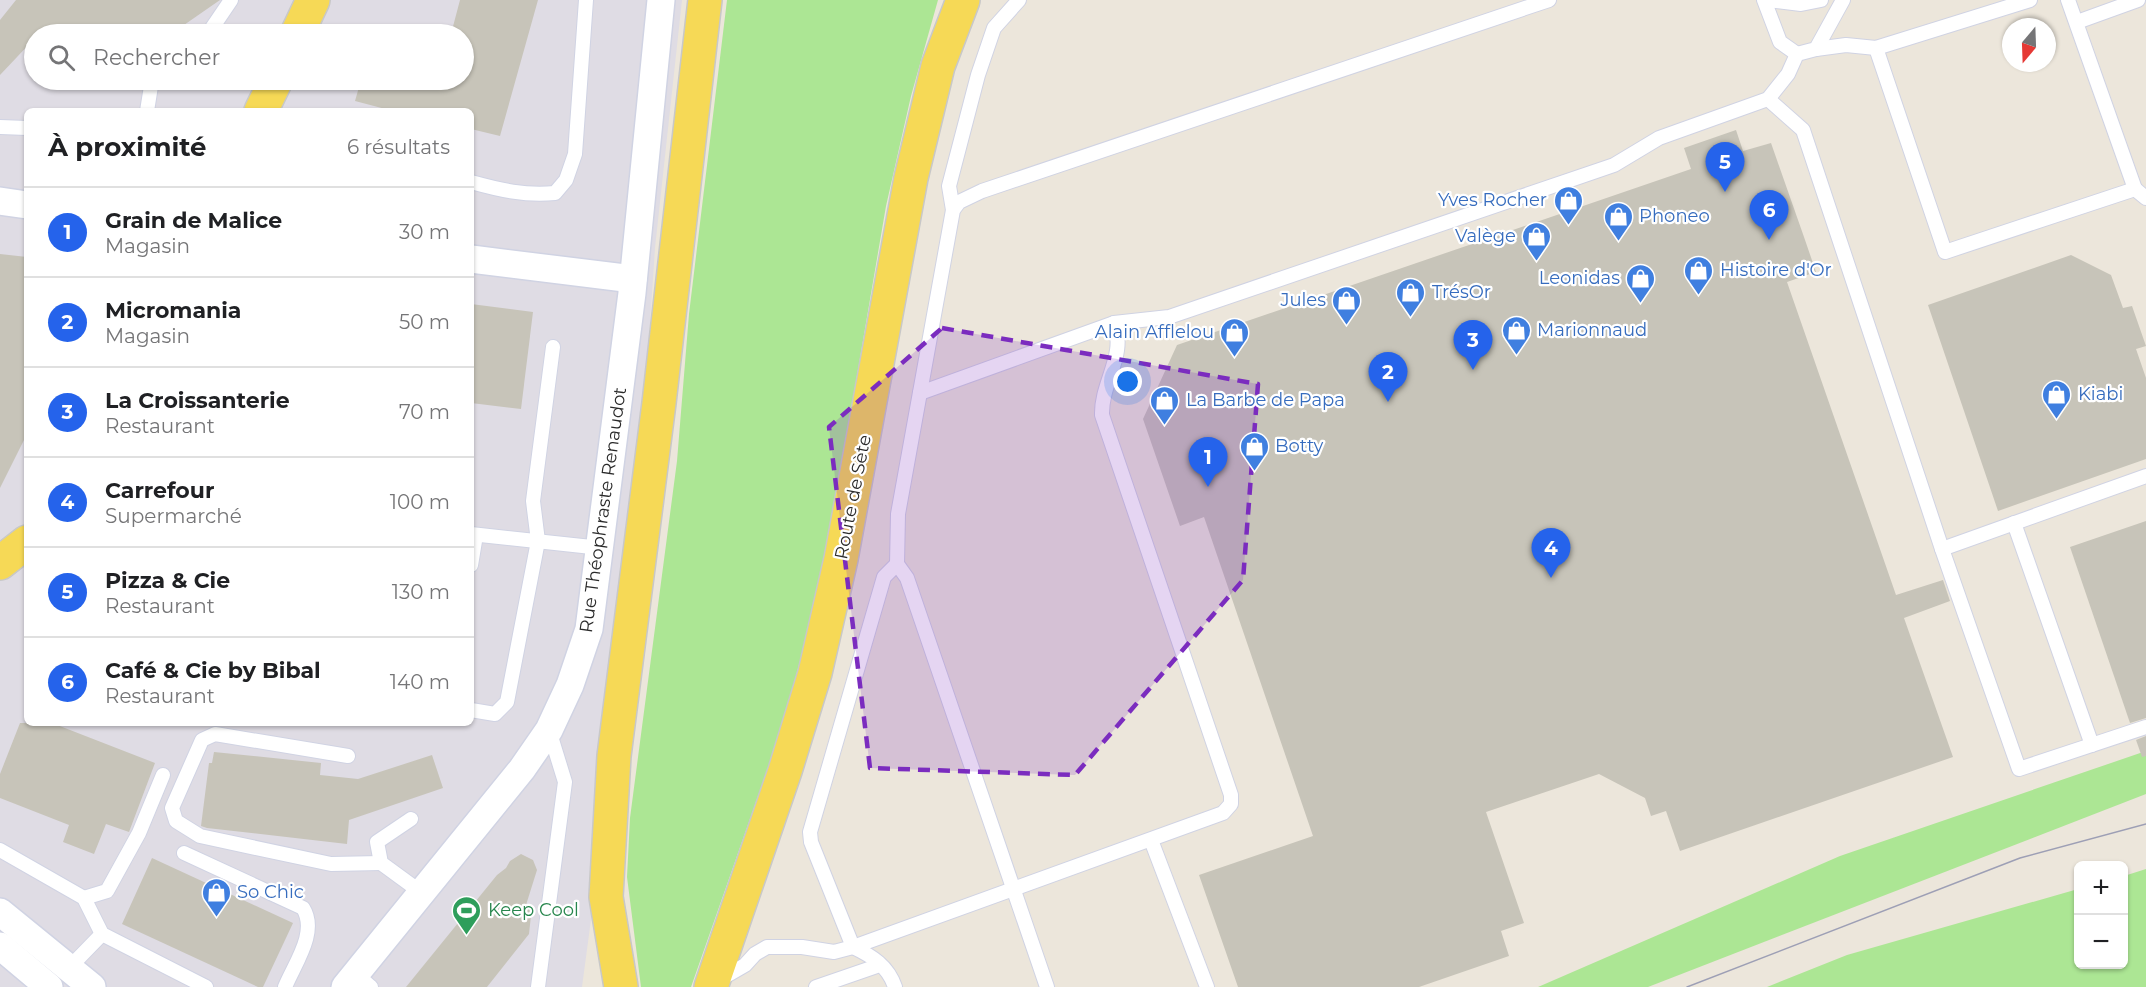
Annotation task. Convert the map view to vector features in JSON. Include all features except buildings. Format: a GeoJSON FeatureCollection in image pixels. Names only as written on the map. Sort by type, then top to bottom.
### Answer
{"type":"FeatureCollection","features":[{"type":"Feature","properties":{"kind":"main road"},"geometry":{"type":"LineString","coordinates":[[302,24],[314,0]]}},
{"type":"Feature","properties":{"kind":"main road"},"geometry":{"type":"LineString","coordinates":[[621,987],[606,897],[614,756],[659,403],[705,0]]}},
{"type":"Feature","properties":{"kind":"main road","name":"Route de Sète"},"geometry":{"type":"LineString","coordinates":[[711,986],[785,771],[815,673],[841,559],[911,178],[938,66],[963,0]]}},
{"type":"Feature","properties":{"kind":"main road"},"geometry":{"type":"LineString","coordinates":[[262,108],[271,90]]}},
{"type":"Feature","properties":{"kind":"main road"},"geometry":{"type":"LineString","coordinates":[[0,563],[24,544]]}},
{"type":"Feature","properties":{"kind":"street","name":"Rue Théophraste Renaudot"},"geometry":{"type":"LineString","coordinates":[[357,983],[422,893],[522,769],[549,730],[570,685],[589,629],[601,548],[633,279],[661,0]]}},
{"type":"Feature","properties":{"kind":"street"},"geometry":{"type":"LineString","coordinates":[[0,201],[24,205]]}},
{"type":"Feature","properties":{"kind":"street"},"geometry":{"type":"LineString","coordinates":[[474,259],[633,279]]}},
{"type":"Feature","properties":{"kind":"street"},"geometry":{"type":"LineString","coordinates":[[0,912],[92,987]]}},
{"type":"Feature","properties":{"kind":"street"},"geometry":{"type":"LineString","coordinates":[[0,946],[49,987]]}},
{"type":"Feature","properties":{"kind":"lane"},"geometry":{"type":"LineString","coordinates":[[215,24],[231,0]]}},
{"type":"Feature","properties":{"kind":"lane"},"geometry":{"type":"LineString","coordinates":[[474,183],[516,194],[538,195],[555,193],[566,180],[574,154],[586,0]]}},
{"type":"Feature","properties":{"kind":"lane"},"geometry":{"type":"LineString","coordinates":[[1019,0],[994,28],[978,75],[949,186],[953,210],[898,514],[897,564],[907,578],[1047,987]]}},
{"type":"Feature","properties":{"kind":"lane"},"geometry":{"type":"LineString","coordinates":[[1821,0],[1801,4],[1765,0],[1780,42],[1797,54],[1846,45],[1876,48],[2030,0]]}},
{"type":"Feature","properties":{"kind":"lane"},"geometry":{"type":"LineString","coordinates":[[1816,49],[1844,0]]}},
{"type":"Feature","properties":{"kind":"lane"},"geometry":{"type":"LineString","coordinates":[[1876,48],[1945,252],[2141,193],[2068,0]]}},
{"type":"Feature","properties":{"kind":"lane"},"geometry":{"type":"LineString","coordinates":[[2077,22],[2138,0]]}},
{"type":"Feature","properties":{"kind":"lane"},"geometry":{"type":"LineString","coordinates":[[953,210],[959,202],[981,191],[1540,1]]}},
{"type":"Feature","properties":{"kind":"lane"},"geometry":{"type":"LineString","coordinates":[[920,393],[1114,324],[1169,317],[1614,165],[1659,138],[1768,99],[1788,74],[1797,54]]}},
{"type":"Feature","properties":{"kind":"lane"},"geometry":{"type":"LineString","coordinates":[[147,108],[150,90]]}},
{"type":"Feature","properties":{"kind":"lane"},"geometry":{"type":"LineString","coordinates":[[1768,99],[1803,130],[1942,549],[2019,769],[2146,727]]}},
{"type":"Feature","properties":{"kind":"lane"},"geometry":{"type":"LineString","coordinates":[[0,127],[24,128]]}},
{"type":"Feature","properties":{"kind":"lane"},"geometry":{"type":"LineString","coordinates":[[711,986],[745,965],[755,954],[767,947],[802,947],[834,952],[853,947],[1223,813],[1231,804],[1231,795],[1102,414],[1102,404],[1119,346],[1114,324]]}},
{"type":"Feature","properties":{"kind":"lane"},"geometry":{"type":"LineString","coordinates":[[474,710],[495,714],[507,702],[538,541],[533,501],[553,346]]}},
{"type":"Feature","properties":{"kind":"lane"},"geometry":{"type":"LineString","coordinates":[[1942,549],[2146,476]]}},
{"type":"Feature","properties":{"kind":"lane"},"geometry":{"type":"LineString","coordinates":[[2014,523],[2092,745]]}},
{"type":"Feature","properties":{"kind":"lane"},"geometry":{"type":"LineString","coordinates":[[474,535],[601,548]]}},
{"type":"Feature","properties":{"kind":"lane"},"geometry":{"type":"LineString","coordinates":[[895,987],[890,973],[873,957],[853,947],[811,842],[810,832],[884,577],[897,564]]}},
{"type":"Feature","properties":{"kind":"lane"},"geometry":{"type":"LineString","coordinates":[[538,987],[565,782],[549,730]]}},
{"type":"Feature","properties":{"kind":"lane"},"geometry":{"type":"LineString","coordinates":[[348,756],[215,734],[202,740],[172,808],[176,821],[200,836],[331,864],[381,863],[422,893]]}},
{"type":"Feature","properties":{"kind":"lane"},"geometry":{"type":"LineString","coordinates":[[84,898],[107,891],[139,833],[163,775]]}},
{"type":"Feature","properties":{"kind":"lane"},"geometry":{"type":"LineString","coordinates":[[381,863],[377,842],[411,819]]}},
{"type":"Feature","properties":{"kind":"lane"},"geometry":{"type":"LineString","coordinates":[[1151,840],[1207,987]]}},
{"type":"Feature","properties":{"kind":"lane"},"geometry":{"type":"LineString","coordinates":[[0,850],[84,898],[102,934],[206,987]]}},
{"type":"Feature","properties":{"kind":"lane"},"geometry":{"type":"LineString","coordinates":[[184,853],[303,908],[309,918],[309,930],[285,987]]}},
{"type":"Feature","properties":{"kind":"lane"},"geometry":{"type":"LineString","coordinates":[[69,968],[102,934]]}},
{"type":"Feature","properties":{"kind":"lane"},"geometry":{"type":"LineString","coordinates":[[816,987],[880,965]]}},
{"type":"Feature","properties":{"kind":"highlighted area"},"geometry":{"type":"Polygon","coordinates":[[[942,328],[1258,384],[1243,580],[1075,775],[870,768],[829,427],[942,328]]]}},
{"type":"Feature","properties":{"kind":"shaded area"},"geometry":{"type":"Polygon","coordinates":[[[0,0],[682,0],[655,248],[630,628],[582,987],[0,987],[0,0]]]}},
{"type":"Feature","properties":{"kind":"green space"},"geometry":{"type":"Polygon","coordinates":[[[727,0],[938,0],[911,96],[886,206],[828,545],[783,725],[691,987],[641,987],[627,877],[630,818],[677,461],[689,314],[727,0]]]}},
{"type":"Feature","properties":{"kind":"green space"},"geometry":{"type":"Polygon","coordinates":[[[2146,751],[2146,794],[1648,987],[1538,987],[1840,856],[2146,751]]]}},
{"type":"Feature","properties":{"kind":"green space"},"geometry":{"type":"Polygon","coordinates":[[[2146,869],[2146,987],[1767,987],[1847,955],[2074,890],[2074,969],[2128,969],[2128,875],[2146,869]]]}},
{"type":"Feature","properties":{"kind":"tram line"},"geometry":{"type":"LineString","coordinates":[[1687,987],[2020,858],[2146,824]]}},
{"type":"Feature","properties":{"kind":"place","name":"Pizza & Cie"},"geometry":{"type":"Point","coordinates":[1725,192]}},
{"type":"Feature","properties":{"kind":"place","name":"Yves Rocher"},"geometry":{"type":"Point","coordinates":[1568,226]}},
{"type":"Feature","properties":{"kind":"place","name":"Café & Cie by Bibal"},"geometry":{"type":"Point","coordinates":[1769,240]}},
{"type":"Feature","properties":{"kind":"place","name":"Phoneo"},"geometry":{"type":"Point","coordinates":[1618,242]}},
{"type":"Feature","properties":{"kind":"place","name":"Valège"},"geometry":{"type":"Point","coordinates":[1537,262]}},
{"type":"Feature","properties":{"kind":"place","name":"Histoire d'Or"},"geometry":{"type":"Point","coordinates":[1699,296]}},
{"type":"Feature","properties":{"kind":"place","name":"Leonidas"},"geometry":{"type":"Point","coordinates":[1641,304]}},
{"type":"Feature","properties":{"kind":"place","name":"TrésOr"},"geometry":{"type":"Point","coordinates":[1411,318]}},
{"type":"Feature","properties":{"kind":"place","name":"Jules"},"geometry":{"type":"Point","coordinates":[1347,326]}},
{"type":"Feature","properties":{"kind":"place","name":"Marionnaud"},"geometry":{"type":"Point","coordinates":[1516,356]}},
{"type":"Feature","properties":{"kind":"place","name":"Alain Afflelou"},"geometry":{"type":"Point","coordinates":[1235,358]}},
{"type":"Feature","properties":{"kind":"place","name":"La Croissanterie"},"geometry":{"type":"Point","coordinates":[1473,370]}},
{"type":"Feature","properties":{"kind":"place","name":"Micromania"},"geometry":{"type":"Point","coordinates":[1388,402]}},
{"type":"Feature","properties":{"kind":"place","name":"Kiabi"},"geometry":{"type":"Point","coordinates":[2057,420]}},
{"type":"Feature","properties":{"kind":"place","name":"La Barbe de Papa"},"geometry":{"type":"Point","coordinates":[1165,426]}},
{"type":"Feature","properties":{"kind":"place","name":"Botty"},"geometry":{"type":"Point","coordinates":[1254,472]}},
{"type":"Feature","properties":{"kind":"place","name":"Grain de Malice"},"geometry":{"type":"Point","coordinates":[1208,487]}},
{"type":"Feature","properties":{"kind":"place","name":"Carrefour"},"geometry":{"type":"Point","coordinates":[1551,578]}},
{"type":"Feature","properties":{"kind":"place","name":"So Chic"},"geometry":{"type":"Point","coordinates":[216,918]}},
{"type":"Feature","properties":{"kind":"place","name":"Keep Cool"},"geometry":{"type":"Point","coordinates":[467,936]}}]}
